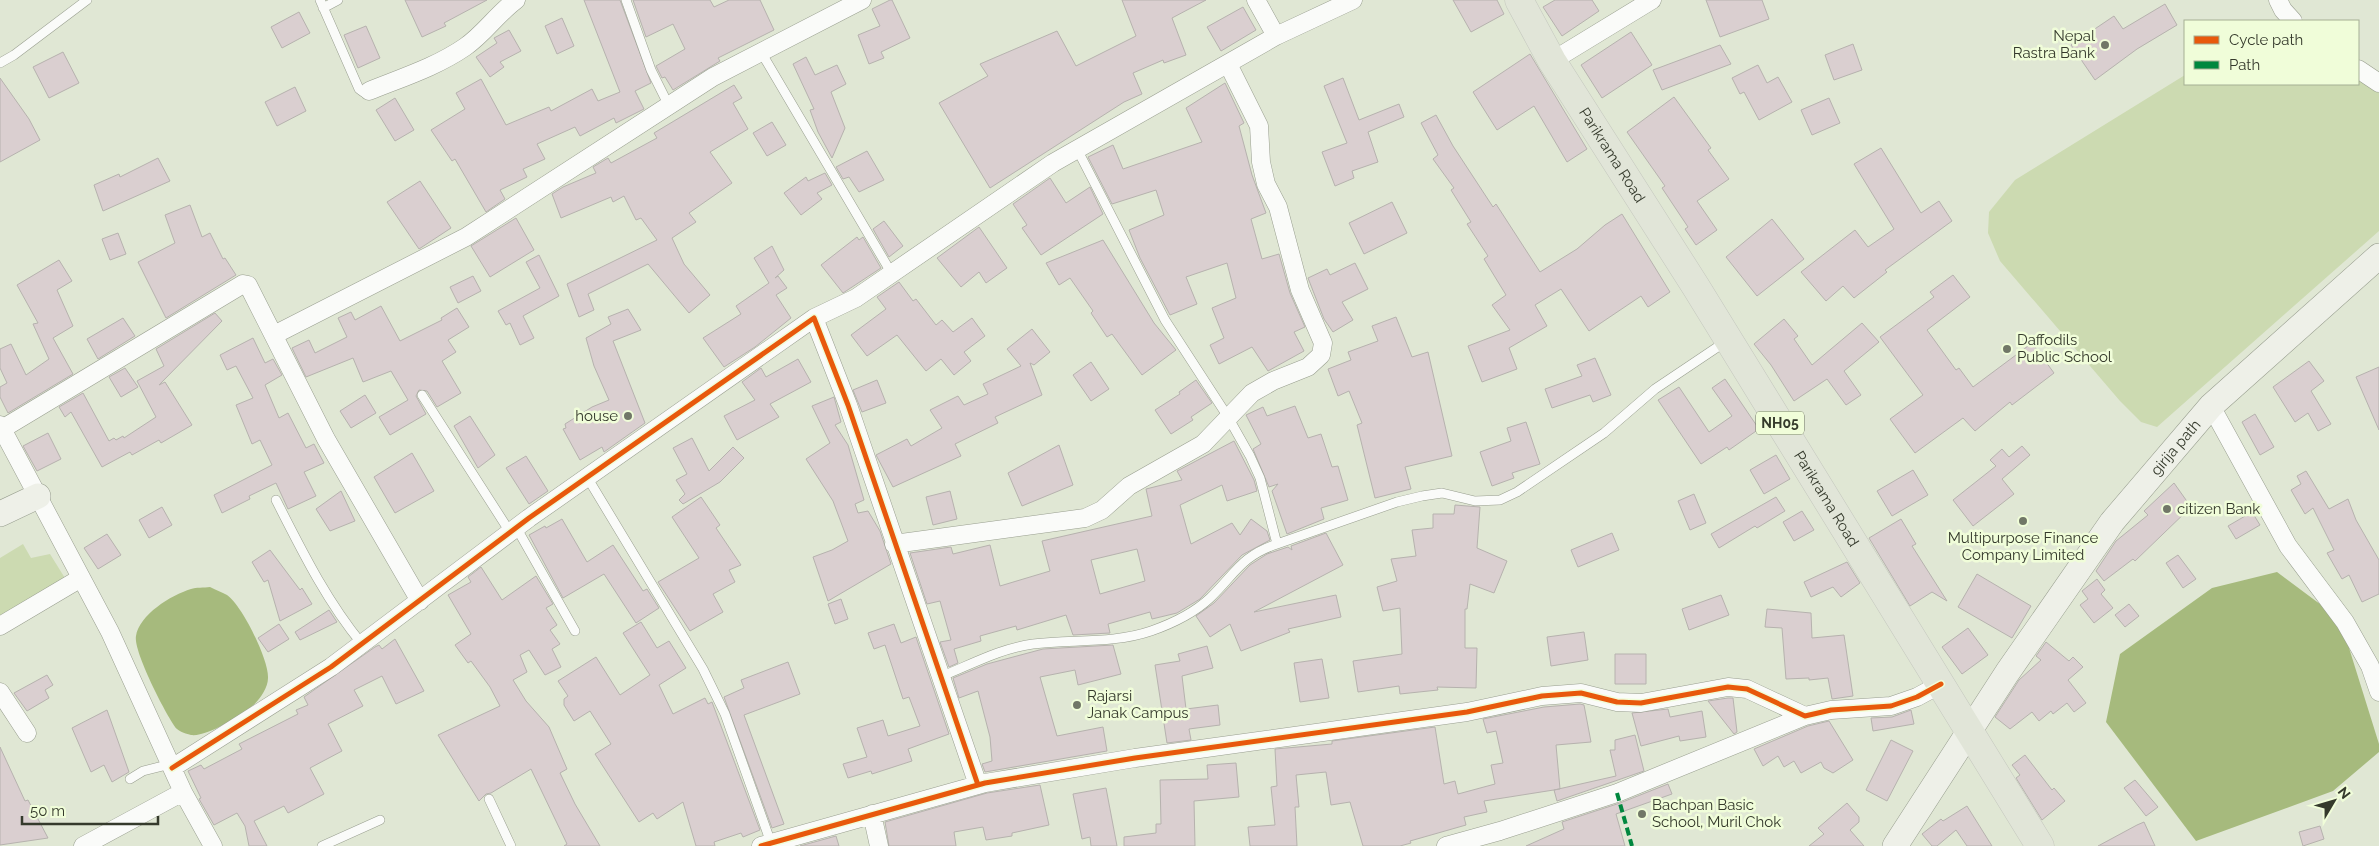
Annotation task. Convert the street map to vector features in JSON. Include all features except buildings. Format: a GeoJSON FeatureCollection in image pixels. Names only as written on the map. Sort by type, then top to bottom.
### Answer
{"type":"FeatureCollection","features":[{"type":"Feature","properties":{"kind":"main road","name":"Parikrama Road"},"geometry":{"type":"LineString","coordinates":[[1519,0],[1552,61],[1728,340],[2040,846]]}},
{"type":"Feature","properties":{"kind":"main road","name":"girija path"},"geometry":{"type":"LineString","coordinates":[[1895,846],[2007,673],[2112,522],[2211,406],[2379,256]]}},
{"type":"Feature","properties":{"kind":"main road"},"geometry":{"type":"LineString","coordinates":[[0,514],[38,496]]}},
{"type":"Feature","properties":{"kind":"street"},"geometry":{"type":"LineString","coordinates":[[369,91],[458,52],[476,38],[503,10],[516,0]]}},
{"type":"Feature","properties":{"kind":"street"},"geometry":{"type":"LineString","coordinates":[[274,335],[466,236],[713,77],[862,0]]}},
{"type":"Feature","properties":{"kind":"street"},"geometry":{"type":"LineString","coordinates":[[1256,0],[1276,36]]}},
{"type":"Feature","properties":{"kind":"street"},"geometry":{"type":"LineString","coordinates":[[171,766],[269,708],[362,644],[587,476],[814,318],[856,298],[1053,163],[1276,36],[1353,0]]}},
{"type":"Feature","properties":{"kind":"street"},"geometry":{"type":"LineString","coordinates":[[1552,61],[1652,0]]}},
{"type":"Feature","properties":{"kind":"street"},"geometry":{"type":"LineString","coordinates":[[2278,0],[2283,10],[2292,20]]}},
{"type":"Feature","properties":{"kind":"street"},"geometry":{"type":"LineString","coordinates":[[894,544],[1085,518],[1102,510],[1129,486],[1203,444],[1252,393],[1272,382],[1308,367],[1321,355],[1323,344],[1300,290],[1278,207],[1266,184],[1261,162],[1259,126],[1228,64]]}},
{"type":"Feature","properties":{"kind":"street"},"geometry":{"type":"LineString","coordinates":[[2359,71],[2379,83]]}},
{"type":"Feature","properties":{"kind":"street"},"geometry":{"type":"LineString","coordinates":[[213,846],[183,792],[110,632],[1,427],[243,284],[248,285],[254,292],[326,439],[420,601]]}},
{"type":"Feature","properties":{"kind":"street"},"geometry":{"type":"LineString","coordinates":[[814,318],[848,405],[978,786]]}},
{"type":"Feature","properties":{"kind":"street"},"geometry":{"type":"LineString","coordinates":[[2211,406],[2288,546],[2344,622],[2370,666],[2379,692]]}},
{"type":"Feature","properties":{"kind":"street"},"geometry":{"type":"LineString","coordinates":[[0,626],[82,578]]}},
{"type":"Feature","properties":{"kind":"street"},"geometry":{"type":"LineString","coordinates":[[1446,846],[1500,832],[1617,793],[1805,716],[1831,710],[1891,706],[1917,697],[1941,684]]}},
{"type":"Feature","properties":{"kind":"street"},"geometry":{"type":"LineString","coordinates":[[766,844],[978,786],[1135,758],[1467,712],[1551,695],[1581,694],[1617,702],[1641,703],[1728,687],[1747,689],[1805,716]]}},
{"type":"Feature","properties":{"kind":"street"},"geometry":{"type":"LineString","coordinates":[[0,692],[27,734]]}},
{"type":"Feature","properties":{"kind":"street"},"geometry":{"type":"LineString","coordinates":[[83,846],[183,792]]}},
{"type":"Feature","properties":{"kind":"street"},"geometry":{"type":"LineString","coordinates":[[872,814],[879,846]]}},
{"type":"Feature","properties":{"kind":"lane"},"geometry":{"type":"LineString","coordinates":[[0,63],[14,55],[87,0]]}},
{"type":"Feature","properties":{"kind":"lane"},"geometry":{"type":"LineString","coordinates":[[338,0],[321,4],[359,88],[363,92],[369,91]]}},
{"type":"Feature","properties":{"kind":"lane"},"geometry":{"type":"LineString","coordinates":[[626,0],[651,70],[669,106]]}},
{"type":"Feature","properties":{"kind":"lane"},"geometry":{"type":"LineString","coordinates":[[761,52],[892,274]]}},
{"type":"Feature","properties":{"kind":"lane"},"geometry":{"type":"LineString","coordinates":[[1077,149],[1165,320],[1228,417],[1260,478],[1277,544]]}},
{"type":"Feature","properties":{"kind":"lane"},"geometry":{"type":"LineString","coordinates":[[940,678],[1004,651],[1033,644],[1105,640],[1150,632],[1185,616],[1210,598],[1234,569],[1262,549],[1397,502],[1442,493],[1475,501],[1500,500],[1517,492],[1596,438],[1655,389],[1728,340]]}},
{"type":"Feature","properties":{"kind":"lane"},"geometry":{"type":"LineString","coordinates":[[422,395],[513,530],[575,631]]}},
{"type":"Feature","properties":{"kind":"lane"},"geometry":{"type":"LineString","coordinates":[[587,476],[703,669],[725,714],[766,844]]}},
{"type":"Feature","properties":{"kind":"lane"},"geometry":{"type":"LineString","coordinates":[[276,500],[308,564],[339,615],[362,644]]}},
{"type":"Feature","properties":{"kind":"lane"},"geometry":{"type":"LineString","coordinates":[[130,779],[143,771],[171,766]]}},
{"type":"Feature","properties":{"kind":"lane"},"geometry":{"type":"LineString","coordinates":[[489,799],[511,846]]}},
{"type":"Feature","properties":{"kind":"lane"},"geometry":{"type":"LineString","coordinates":[[322,846],[380,820]]}},
{"type":"Feature","properties":{"kind":"shaded area"},"geometry":{"type":"Polygon","coordinates":[[[2184,76],[2184,85],[2359,85],[2359,76],[2379,93],[2379,231],[2157,427],[2141,422],[2120,401],[2000,261],[1988,233],[1989,212],[2015,180],[2184,76]]]}},
{"type":"Feature","properties":{"kind":"shaded area"},"geometry":{"type":"Polygon","coordinates":[[[23,544],[31,558],[50,554],[68,583],[0,625],[0,558],[23,544]]]}},
{"type":"Feature","properties":{"kind":"shaded area"},"geometry":{"type":"Polygon","coordinates":[[[2277,572],[2340,619],[2379,744],[2379,752],[2333,791],[2196,841],[2106,722],[2120,654],[2212,588],[2277,572]]]}},
{"type":"Feature","properties":{"kind":"shaded area"},"geometry":{"type":"Polygon","coordinates":[[[210,587],[227,595],[247,621],[264,659],[268,682],[260,698],[231,721],[214,730],[191,735],[177,729],[166,712],[145,669],[136,644],[136,636],[138,628],[149,613],[166,601],[191,589],[210,587]]]}},
{"type":"Feature","properties":{"kind":"marked path"},"geometry":{"type":"LineString","coordinates":[[1617,793],[1632,846]]}},
{"type":"Feature","properties":{"kind":"cycle path"},"geometry":{"type":"LineString","coordinates":[[172,768],[331,667],[529,518],[814,318],[848,405],[978,785]]}},
{"type":"Feature","properties":{"kind":"cycle path"},"geometry":{"type":"LineString","coordinates":[[761,846],[985,783],[1135,758],[1467,712],[1542,696],[1581,693],[1617,702],[1641,703],[1728,687],[1747,689],[1805,716],[1831,710],[1891,706],[1917,697],[1941,684]]}},
{"type":"Feature","properties":{"kind":"place","name":"Nepal Rastra Bank"},"geometry":{"type":"Point","coordinates":[2105,45]}},
{"type":"Feature","properties":{"kind":"place","name":"Daffodils Public School"},"geometry":{"type":"Point","coordinates":[2007,349]}},
{"type":"Feature","properties":{"kind":"place","name":"house"},"geometry":{"type":"Point","coordinates":[628,416]}},
{"type":"Feature","properties":{"kind":"place","name":"citizen Bank"},"geometry":{"type":"Point","coordinates":[2167,509]}},
{"type":"Feature","properties":{"kind":"place","name":"Multipurpose Finance Company Limited"},"geometry":{"type":"Point","coordinates":[2023,521]}},
{"type":"Feature","properties":{"kind":"place","name":"Rajarsi Janak Campus"},"geometry":{"type":"Point","coordinates":[1077,705]}},
{"type":"Feature","properties":{"kind":"place","name":"Bachpan Basic School, Muril Chok"},"geometry":{"type":"Point","coordinates":[1642,814]}}]}
